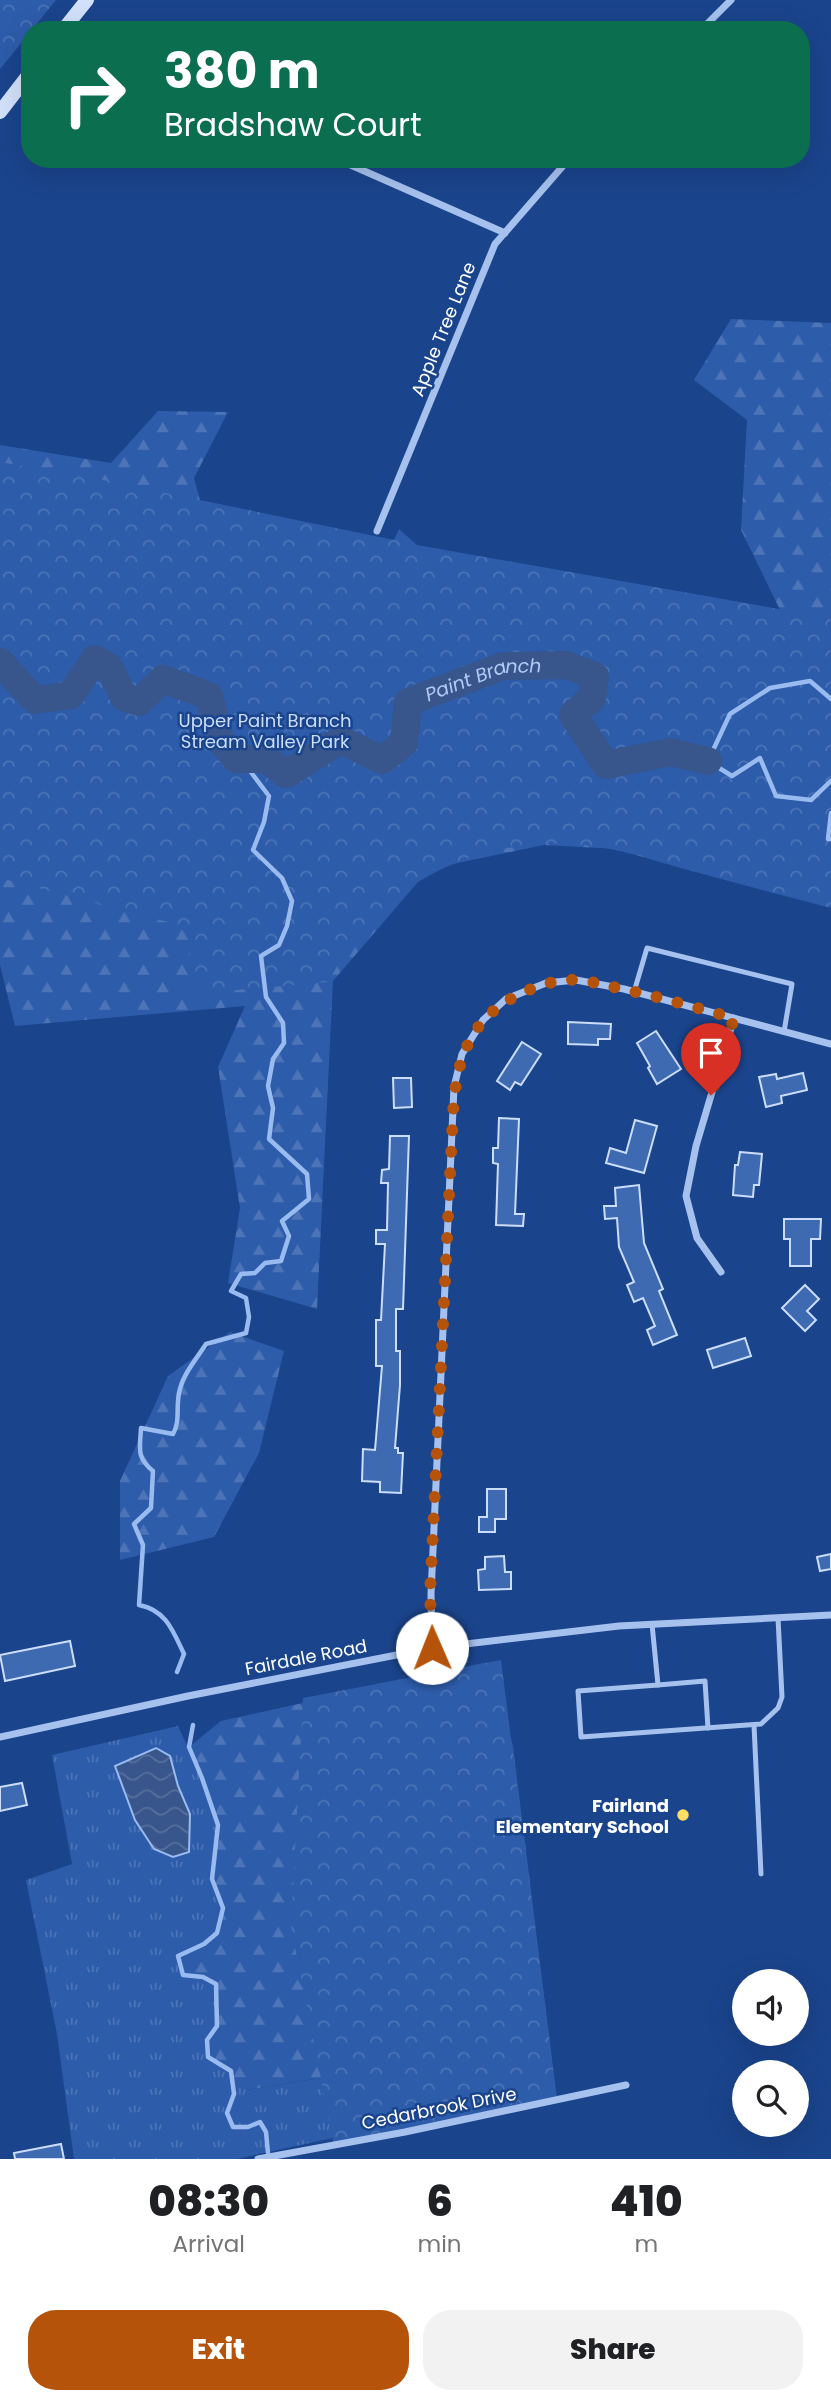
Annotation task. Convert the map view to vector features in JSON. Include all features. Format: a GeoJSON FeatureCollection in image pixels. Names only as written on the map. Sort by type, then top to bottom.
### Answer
{"type":"FeatureCollection","features":[{"type":"Feature","properties":{"kind":"main road"},"geometry":{"type":"LineString","coordinates":[[70,21],[87,0]]}},
{"type":"Feature","properties":{"kind":"main road"},"geometry":{"type":"LineString","coordinates":[[0,112],[21,85]]}},
{"type":"Feature","properties":{"kind":"street"},"geometry":{"type":"LineString","coordinates":[[710,21],[731,0]]}},
{"type":"Feature","properties":{"kind":"street"},"geometry":{"type":"LineString","coordinates":[[357,168],[505,233]]}},
{"type":"Feature","properties":{"kind":"street","name":"Apple Tree Lane"},"geometry":{"type":"LineString","coordinates":[[377,531],[495,244],[561,168]]}},
{"type":"Feature","properties":{"kind":"street"},"geometry":{"type":"LineString","coordinates":[[432,1648],[430,1594],[454,1087],[462,1054],[483,1020],[506,999],[546,983],[576,980],[634,992],[831,1044]]}},
{"type":"Feature","properties":{"kind":"street"},"geometry":{"type":"LineString","coordinates":[[721,1272],[698,1238],[686,1196],[696,1146],[734,1018]]}},
{"type":"Feature","properties":{"kind":"street","name":"Fairdale Road"},"geometry":{"type":"LineString","coordinates":[[0,1737],[188,1696],[432,1648],[619,1626],[831,1615]]}},
{"type":"Feature","properties":{"kind":"street","name":"Cedarbrook Drive"},"geometry":{"type":"LineString","coordinates":[[258,2159],[405,2132],[626,2085]]}},
{"type":"Feature","properties":{"kind":"lane"},"geometry":{"type":"LineString","coordinates":[[634,992],[647,948],[792,984],[784,1032]]}},
{"type":"Feature","properties":{"kind":"lane"},"geometry":{"type":"LineString","coordinates":[[708,1728],[705,1681],[578,1691],[581,1737],[754,1725],[761,1724],[778,1707],[782,1697],[778,1618]]}},
{"type":"Feature","properties":{"kind":"lane"},"geometry":{"type":"LineString","coordinates":[[652,1624],[658,1685]]}},
{"type":"Feature","properties":{"kind":"lane"},"geometry":{"type":"LineString","coordinates":[[754,1725],[761,1874]]}},
{"type":"Feature","properties":{"kind":"green space"},"geometry":{"type":"Polygon","coordinates":[[[0,0],[56,0],[39,21],[21,21],[21,43],[0,69],[0,0]]]}},
{"type":"Feature","properties":{"kind":"green space","name":"Upper Paint Branch Stream Valley Park"},"geometry":{"type":"Polygon","coordinates":[[[731,319],[831,323],[831,886],[675,852],[544,845],[429,869],[333,981],[317,1309],[228,1283],[240,1208],[218,1067],[245,1006],[15,1026],[0,965],[0,445],[111,463],[158,411],[228,412],[194,478],[207,526],[783,616],[741,530],[747,420],[694,380],[731,319]]]}},
{"type":"Feature","properties":{"kind":"green space","name":"Upper Paint Branch Stream Valley Park"},"geometry":{"type":"Polygon","coordinates":[[[0,462],[93,478],[394,540],[399,529],[417,545],[819,616],[831,597],[831,908],[613,850],[573,844],[515,847],[458,862],[406,890],[363,929],[328,982],[192,994],[187,927],[0,878],[0,462]]]}},
{"type":"Feature","properties":{"kind":"green space"},"geometry":{"type":"Polygon","coordinates":[[[230,1332],[284,1351],[259,1453],[214,1537],[120,1560],[120,1481],[168,1376],[230,1332]]]}},
{"type":"Feature","properties":{"kind":"green space"},"geometry":{"type":"Polygon","coordinates":[[[501,1660],[557,2098],[334,2145],[291,1927],[303,1698],[501,1660]]]}},
{"type":"Feature","properties":{"kind":"green space"},"geometry":{"type":"Polygon","coordinates":[[[484,1663],[513,1746],[552,2060],[534,2095],[333,2138],[320,2078],[246,2090],[208,2057],[207,2040],[216,2020],[216,1984],[203,1977],[183,1975],[178,1956],[204,1944],[217,1934],[223,1908],[212,1879],[218,1825],[189,1747],[221,1721],[484,1663]]]}},
{"type":"Feature","properties":{"kind":"green space"},"geometry":{"type":"Polygon","coordinates":[[[178,1726],[202,1778],[218,1825],[212,1879],[223,1908],[217,1933],[204,1944],[178,1956],[183,1975],[203,1977],[216,1984],[215,1998],[247,2090],[321,2078],[333,2138],[236,2159],[74,2159],[57,2034],[26,1880],[72,1864],[52,1755],[178,1726]]]}},
{"type":"Feature","properties":{"kind":"water"},"geometry":{"type":"Polygon","coordinates":[[[156,1748],[170,1756],[178,1786],[190,1814],[189,1852],[173,1857],[154,1849],[135,1820],[115,1766],[156,1748]]]}},
{"type":"Feature","properties":{"kind":"building"},"geometry":{"type":"Polygon","coordinates":[[[568,1022],[611,1024],[610,1039],[598,1039],[598,1045],[568,1044],[568,1022]]]}},
{"type":"Feature","properties":{"kind":"building"},"geometry":{"type":"Polygon","coordinates":[[[656,1031],[681,1069],[657,1084],[637,1043],[656,1031]]]}},
{"type":"Feature","properties":{"kind":"building"},"geometry":{"type":"Polygon","coordinates":[[[522,1042],[541,1054],[521,1085],[515,1082],[510,1090],[497,1081],[522,1042]]]}},
{"type":"Feature","properties":{"kind":"building"},"geometry":{"type":"Polygon","coordinates":[[[803,1073],[807,1090],[781,1096],[782,1103],[766,1107],[759,1077],[776,1074],[777,1079],[803,1073]]]}},
{"type":"Feature","properties":{"kind":"building"},"geometry":{"type":"Polygon","coordinates":[[[393,1078],[411,1078],[412,1107],[394,1108],[393,1078]]]}},
{"type":"Feature","properties":{"kind":"building"},"geometry":{"type":"Polygon","coordinates":[[[499,1118],[519,1119],[515,1214],[524,1214],[523,1226],[496,1225],[498,1164],[493,1163],[493,1148],[498,1148],[499,1118]]]}},
{"type":"Feature","properties":{"kind":"building"},"geometry":{"type":"Polygon","coordinates":[[[635,1120],[657,1126],[644,1173],[606,1163],[610,1148],[626,1153],[635,1120]]]}},
{"type":"Feature","properties":{"kind":"building"},"geometry":{"type":"Polygon","coordinates":[[[390,1136],[409,1136],[403,1309],[396,1309],[396,1351],[400,1351],[400,1385],[395,1448],[398,1448],[398,1453],[403,1453],[401,1493],[380,1492],[380,1482],[362,1481],[363,1449],[375,1450],[382,1366],[376,1366],[376,1320],[381,1320],[385,1244],[376,1244],[376,1230],[387,1230],[388,1183],[381,1183],[382,1170],[389,1169],[390,1136]]]}},
{"type":"Feature","properties":{"kind":"building"},"geometry":{"type":"Polygon","coordinates":[[[740,1152],[762,1154],[759,1185],[754,1185],[753,1197],[733,1195],[735,1165],[738,1165],[740,1152]]]}},
{"type":"Feature","properties":{"kind":"building"},"geometry":{"type":"Polygon","coordinates":[[[639,1185],[644,1243],[663,1289],[659,1291],[677,1335],[653,1345],[647,1330],[655,1326],[643,1298],[634,1302],[627,1285],[634,1282],[619,1247],[617,1218],[605,1219],[604,1206],[616,1206],[615,1188],[639,1185]]]}},
{"type":"Feature","properties":{"kind":"building"},"geometry":{"type":"Polygon","coordinates":[[[784,1219],[821,1219],[820,1239],[811,1239],[811,1266],[790,1266],[790,1239],[784,1239],[784,1219]]]}},
{"type":"Feature","properties":{"kind":"building"},"geometry":{"type":"Polygon","coordinates":[[[805,1285],[819,1299],[807,1311],[816,1320],[805,1331],[782,1308],[805,1285]]]}},
{"type":"Feature","properties":{"kind":"building"},"geometry":{"type":"Polygon","coordinates":[[[745,1338],[751,1356],[713,1368],[707,1350],[745,1338]]]}},
{"type":"Feature","properties":{"kind":"building"},"geometry":{"type":"Polygon","coordinates":[[[487,1489],[506,1489],[506,1519],[495,1519],[495,1532],[479,1532],[479,1517],[487,1517],[487,1489]]]}},
{"type":"Feature","properties":{"kind":"building"},"geometry":{"type":"Polygon","coordinates":[[[831,1554],[831,1569],[820,1571],[817,1557],[831,1554]]]}},
{"type":"Feature","properties":{"kind":"building"},"geometry":{"type":"Polygon","coordinates":[[[504,1556],[505,1572],[511,1572],[511,1589],[479,1590],[478,1570],[485,1569],[485,1557],[504,1556]]]}},
{"type":"Feature","properties":{"kind":"building"},"geometry":{"type":"Polygon","coordinates":[[[70,1641],[75,1666],[5,1681],[0,1655],[70,1641]]]}},
{"type":"Feature","properties":{"kind":"building"},"geometry":{"type":"Polygon","coordinates":[[[22,1783],[27,1805],[0,1811],[0,1787],[22,1783]]]}},
{"type":"Feature","properties":{"kind":"building"},"geometry":{"type":"Polygon","coordinates":[[[61,2144],[64,2159],[15,2159],[14,2153],[61,2144]]]}},
{"type":"Feature","properties":{"kind":"waterway","name":"Paint Branch"},"geometry":{"type":"LineString","coordinates":[[0,662],[35,700],[71,695],[95,659],[109,667],[124,697],[139,702],[163,679],[209,696],[220,740],[236,759],[266,759],[286,774],[341,740],[382,760],[404,743],[408,702],[503,666],[566,665],[595,676],[592,698],[573,715],[606,765],[670,752],[708,761]]}},
{"type":"Feature","properties":{"kind":"waterway","name":"Paint Branch"},"geometry":{"type":"LineString","coordinates":[[831,699],[810,681],[770,688],[730,714],[708,761],[732,776],[760,758],[776,796],[811,800],[831,781]]}},
{"type":"Feature","properties":{"kind":"waterway"},"geometry":{"type":"LineString","coordinates":[[177,1672],[184,1654],[172,1630],[156,1612],[139,1605],[143,1545],[134,1524],[151,1508],[153,1471],[141,1457],[141,1428],[173,1434],[177,1424],[182,1383],[206,1344],[246,1333],[249,1317],[246,1298],[231,1291],[241,1274],[255,1273],[265,1263],[281,1261],[289,1236],[282,1221],[309,1199],[307,1174],[269,1139],[273,1108],[268,1086],[273,1059],[284,1043],[283,1023],[266,997],[261,956],[279,945],[287,926],[292,901],[282,878],[253,850],[264,822],[269,796],[250,771],[236,759]]}},
{"type":"Feature","properties":{"kind":"waterway"},"geometry":{"type":"LineString","coordinates":[[831,813],[828,839],[831,839]]}},
{"type":"Feature","properties":{"kind":"waterway"},"geometry":{"type":"LineString","coordinates":[[193,1725],[189,1747],[218,1825],[212,1879],[223,1908],[217,1933],[204,1944],[178,1956],[183,1975],[203,1977],[216,1984],[217,2026],[207,2040],[208,2057],[231,2071],[234,2094],[227,2113],[233,2127],[248,2127],[260,2122],[266,2132],[268,2153]]}},
{"type":"Feature","properties":{"kind":"place","name":"Fairland Elementary School"},"geometry":{"type":"Point","coordinates":[683,1815]}},
{"type":"Feature","properties":{"kind":"route"},"geometry":{"type":"LineString","coordinates":[[432,1648],[430,1594],[454,1087],[462,1054],[483,1020],[506,999],[546,983],[576,980],[624,989],[734,1018],[711,1095]]}}]}
